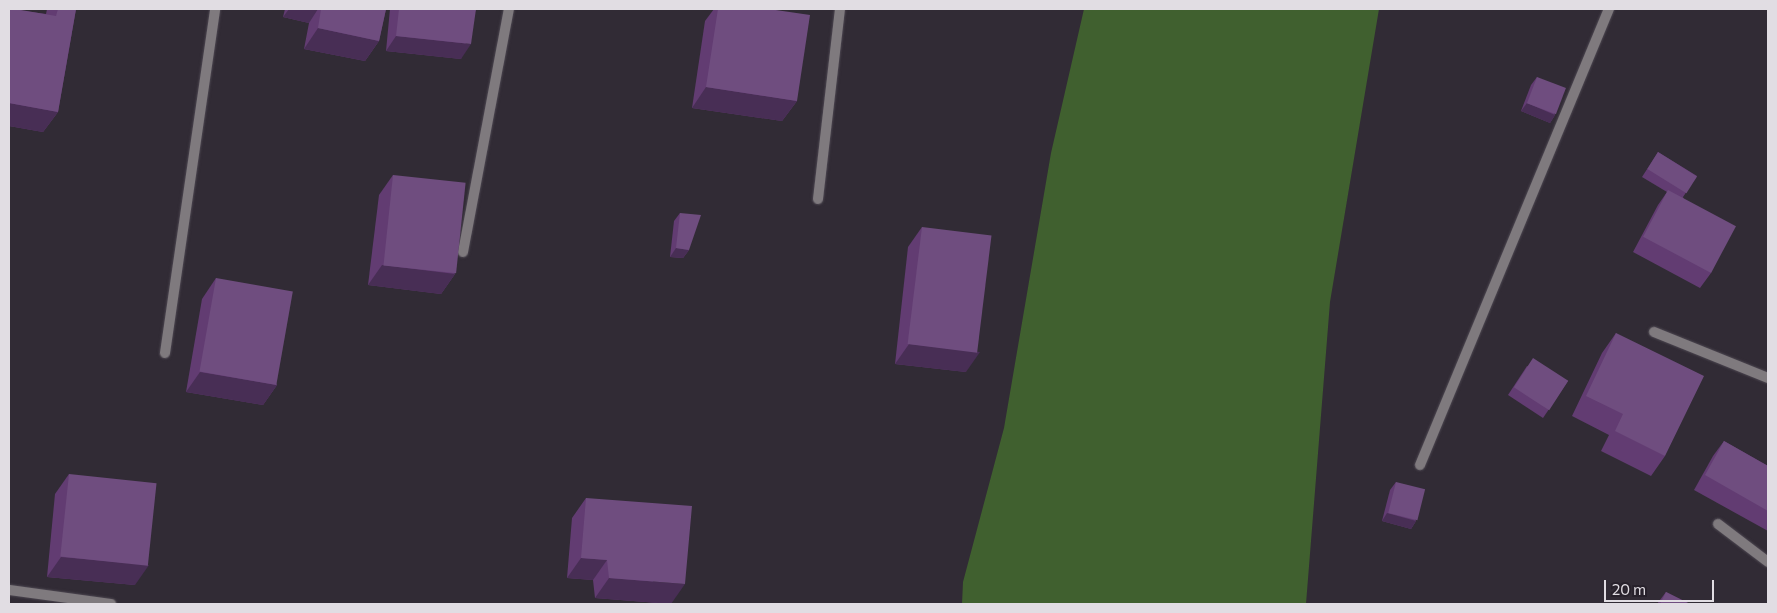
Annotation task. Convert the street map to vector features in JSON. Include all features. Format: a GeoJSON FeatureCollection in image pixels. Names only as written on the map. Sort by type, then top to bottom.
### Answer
{"type":"FeatureCollection","features":[{"type":"Feature","properties":{"kind":"street"},"geometry":{"type":"LineString","coordinates":[[165,353],[214,9]]}},
{"type":"Feature","properties":{"kind":"street"},"geometry":{"type":"LineString","coordinates":[[463,252],[510,9]]}},
{"type":"Feature","properties":{"kind":"street"},"geometry":{"type":"LineString","coordinates":[[818,199],[840,9]]}},
{"type":"Feature","properties":{"kind":"street"},"geometry":{"type":"LineString","coordinates":[[1420,465],[1608,9]]}},
{"type":"Feature","properties":{"kind":"street"},"geometry":{"type":"LineString","coordinates":[[1654,332],[1768,378]]}},
{"type":"Feature","properties":{"kind":"street"},"geometry":{"type":"LineString","coordinates":[[1718,524],[1768,562]]}},
{"type":"Feature","properties":{"kind":"street"},"geometry":{"type":"LineString","coordinates":[[9,590],[111,604]]}},
{"type":"Feature","properties":{"kind":"green space"},"geometry":{"type":"Polygon","coordinates":[[[1084,9],[1379,9],[1330,302],[1306,604],[962,604],[963,582],[1004,428],[1051,153],[1084,9]]]}},
{"type":"Feature","properties":{"kind":"building"},"geometry":{"type":"Polygon","coordinates":[[[9,9],[56,16],[58,9],[76,9],[58,112],[9,103],[9,9]]]}},
{"type":"Feature","properties":{"kind":"building"},"geometry":{"type":"Polygon","coordinates":[[[321,9],[386,9],[379,41],[318,28],[321,9]]]}},
{"type":"Feature","properties":{"kind":"building"},"geometry":{"type":"Polygon","coordinates":[[[399,9],[476,9],[471,44],[396,36],[399,9]]]}},
{"type":"Feature","properties":{"kind":"building"},"geometry":{"type":"Polygon","coordinates":[[[718,9],[769,9],[810,15],[797,101],[706,87],[718,9]]]}},
{"type":"Feature","properties":{"kind":"building"},"geometry":{"type":"Polygon","coordinates":[[[1537,77],[1566,88],[1556,114],[1527,103],[1537,77]]]}},
{"type":"Feature","properties":{"kind":"building"},"geometry":{"type":"Polygon","coordinates":[[[1658,152],[1697,176],[1686,193],[1647,169],[1658,152]]]}},
{"type":"Feature","properties":{"kind":"building"},"geometry":{"type":"Polygon","coordinates":[[[393,175],[466,183],[456,273],[383,266],[393,175]]]}},
{"type":"Feature","properties":{"kind":"building"},"geometry":{"type":"Polygon","coordinates":[[[1668,190],[1736,226],[1711,273],[1643,237],[1668,190]]]}},
{"type":"Feature","properties":{"kind":"building"},"geometry":{"type":"Polygon","coordinates":[[[680,213],[701,215],[689,250],[676,248],[680,213]]]}},
{"type":"Feature","properties":{"kind":"building"},"geometry":{"type":"Polygon","coordinates":[[[922,227],[991,236],[977,353],[908,344],[922,227]]]}},
{"type":"Feature","properties":{"kind":"building"},"geometry":{"type":"Polygon","coordinates":[[[216,278],[293,292],[276,385],[200,372],[216,278]]]}},
{"type":"Feature","properties":{"kind":"building"},"geometry":{"type":"Polygon","coordinates":[[[1616,333],[1704,376],[1665,456],[1615,431],[1623,414],[1586,396],[1616,333]]]}},
{"type":"Feature","properties":{"kind":"building"},"geometry":{"type":"Polygon","coordinates":[[[1533,358],[1568,381],[1549,410],[1514,387],[1533,358]]]}},
{"type":"Feature","properties":{"kind":"building"},"geometry":{"type":"Polygon","coordinates":[[[1724,441],[1768,466],[1768,511],[1705,475],[1724,441]]]}},
{"type":"Feature","properties":{"kind":"building"},"geometry":{"type":"Polygon","coordinates":[[[69,474],[157,483],[148,566],[60,557],[69,474]]]}},
{"type":"Feature","properties":{"kind":"building"},"geometry":{"type":"Polygon","coordinates":[[[1396,482],[1425,489],[1417,520],[1388,513],[1396,482]]]}},
{"type":"Feature","properties":{"kind":"building"},"geometry":{"type":"Polygon","coordinates":[[[586,498],[692,506],[685,584],[609,578],[607,560],[581,558],[586,498]]]}},
{"type":"Feature","properties":{"kind":"building"},"geometry":{"type":"Polygon","coordinates":[[[1666,592],[1690,604],[1660,604],[1666,592]]]}}]}
